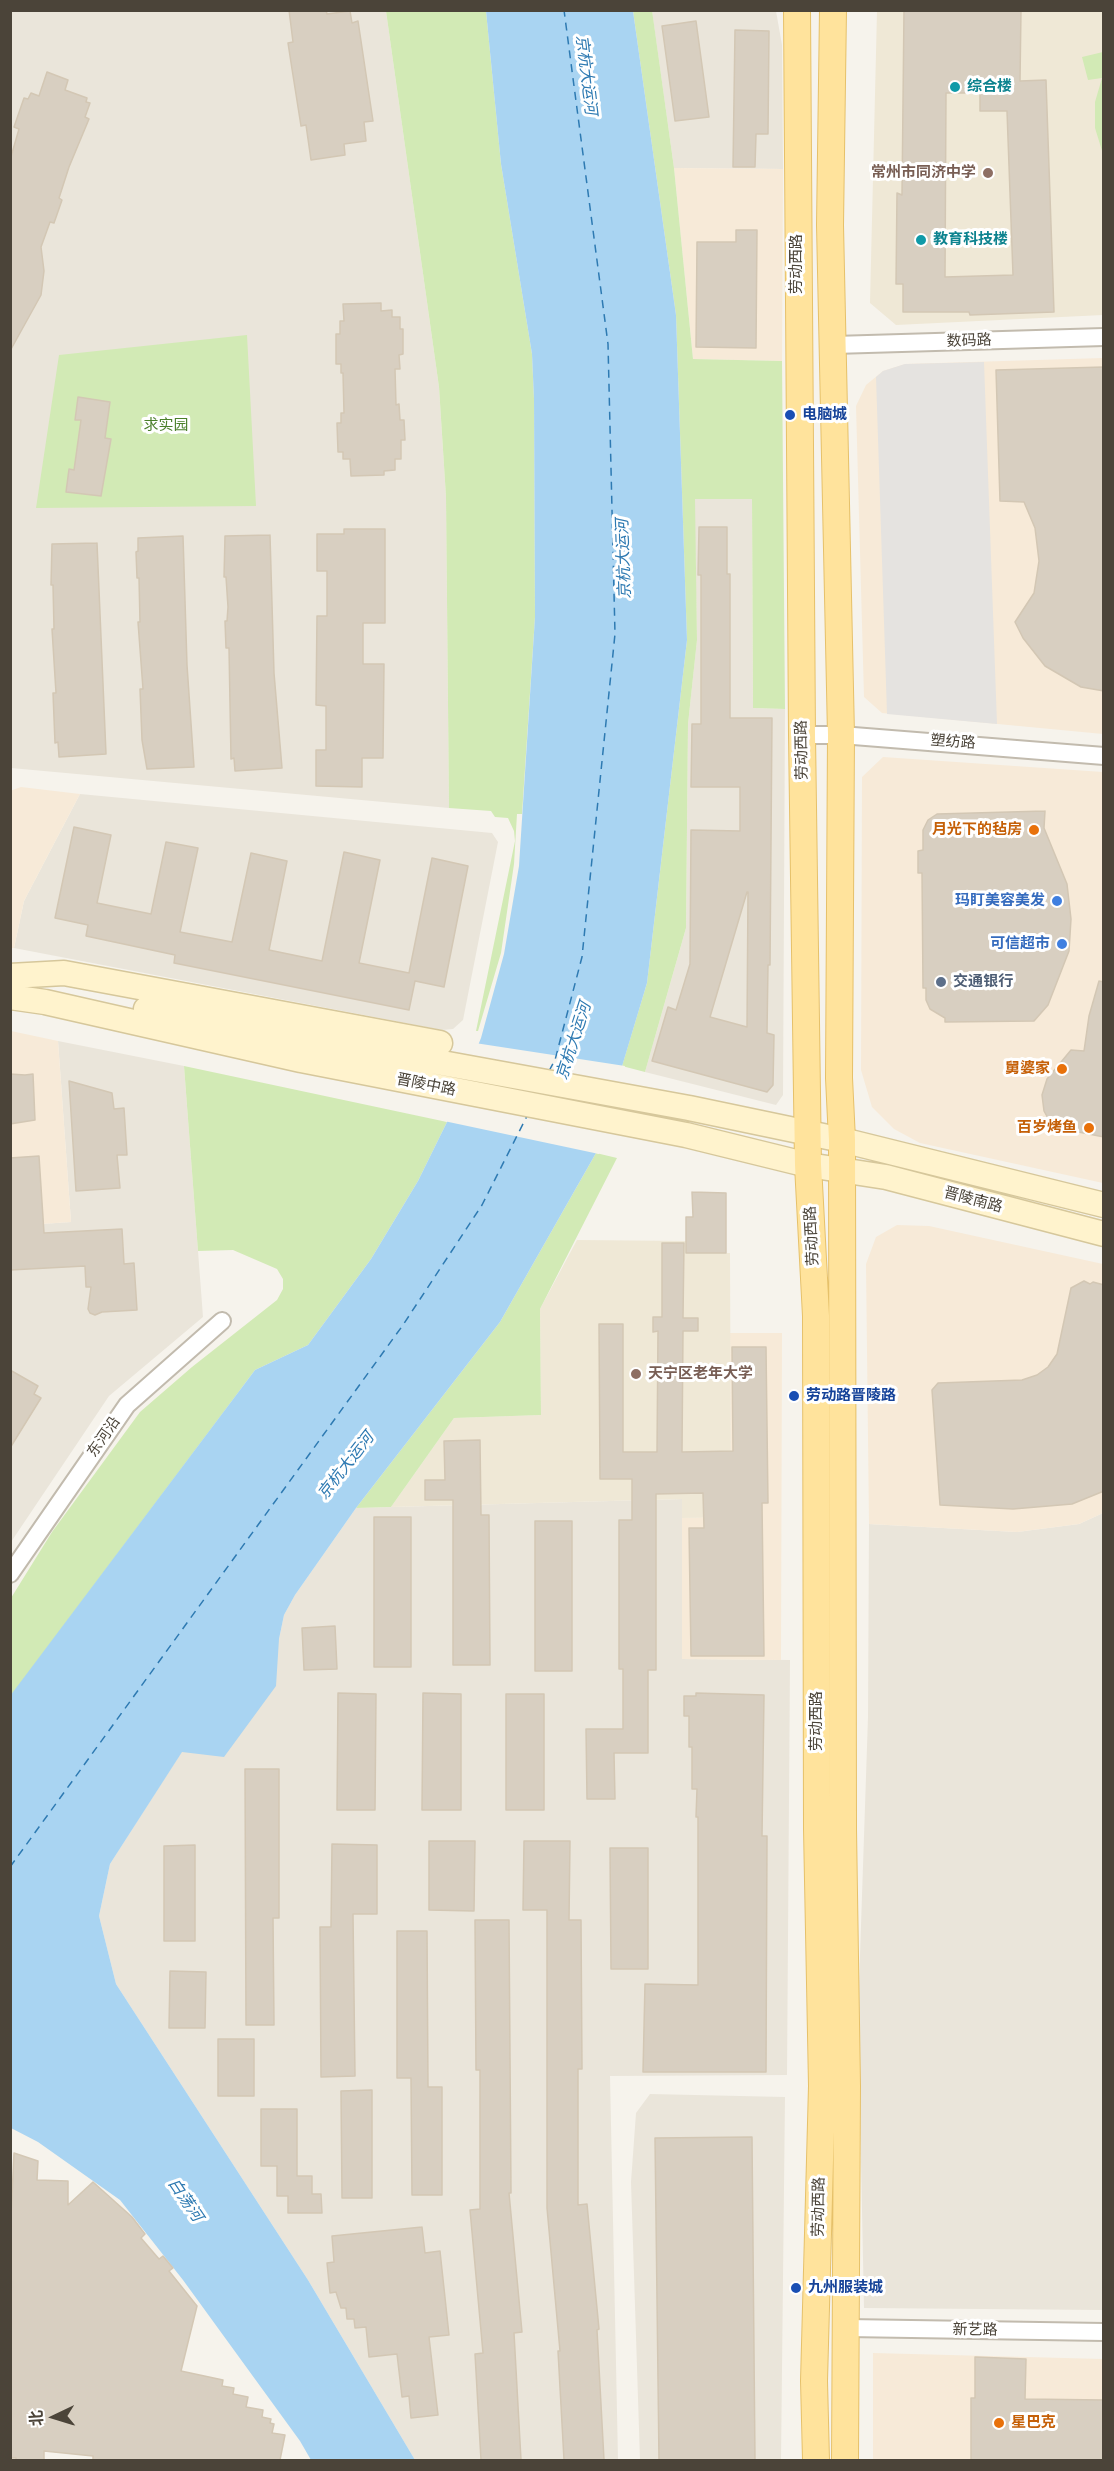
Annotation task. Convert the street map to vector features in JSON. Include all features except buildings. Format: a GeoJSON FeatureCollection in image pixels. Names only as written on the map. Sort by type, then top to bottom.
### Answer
{"type":"FeatureCollection","features":[{"type":"Feature","properties":{"kind":"main road","name":"劳动西路"},"geometry":{"type":"LineString","coordinates":[[797,10],[802,735],[807,1133],[816,1316],[817,1829],[822,2086],[814,2380],[816,2460]]}},
{"type":"Feature","properties":{"kind":"main road","name":"劳动西路"},"geometry":{"type":"LineString","coordinates":[[833,10],[830,225],[841,735],[839,1078],[842,1140],[843,1829],[847,2086],[845,2460]]}},
{"type":"Feature","properties":{"kind":"main road"},"geometry":{"type":"LineString","coordinates":[[10,976],[64,973],[438,1053]]}},
{"type":"Feature","properties":{"kind":"main road","name":"晋陵中路"},"geometry":{"type":"LineString","coordinates":[[10,985],[438,1053],[842,1140]]}},
{"type":"Feature","properties":{"kind":"main road","name":"晋陵中路"},"geometry":{"type":"LineString","coordinates":[[10,997],[45,1002],[301,1060],[686,1135],[842,1172]]}},
{"type":"Feature","properties":{"kind":"main road","name":"晋陵南路"},"geometry":{"type":"LineString","coordinates":[[842,1140],[1104,1205]]}},
{"type":"Feature","properties":{"kind":"main road","name":"晋陵南路"},"geometry":{"type":"LineString","coordinates":[[842,1172],[886,1177],[1104,1234]]}},
{"type":"Feature","properties":{"kind":"street","name":"数码路"},"geometry":{"type":"LineString","coordinates":[[834,345],[1104,337]]}},
{"type":"Feature","properties":{"kind":"street","name":"塑纺路"},"geometry":{"type":"LineString","coordinates":[[802,735],[841,735],[1104,756]]}},
{"type":"Feature","properties":{"kind":"street","name":"东河沿"},"geometry":{"type":"LineString","coordinates":[[10,1574],[127,1405],[222,1321]]}},
{"type":"Feature","properties":{"kind":"street","name":"新艺路"},"geometry":{"type":"LineString","coordinates":[[847,2328],[1104,2332]]}},
{"type":"Feature","properties":{"kind":"shaded area"},"geometry":{"type":"Polygon","coordinates":[[[11,11],[386,11],[439,387],[446,497],[449,808],[11,768],[11,11]]]}},
{"type":"Feature","properties":{"kind":"shaded area"},"geometry":{"type":"Polygon","coordinates":[[[652,11],[776,11],[782,45],[783,169],[674,168],[652,11]]]}},
{"type":"Feature","properties":{"kind":"shaded area","name":"常州市同济中学"},"geometry":{"type":"Polygon","coordinates":[[[877,11],[1103,11],[1103,315],[896,325],[870,303],[877,11]]]}},
{"type":"Feature","properties":{"kind":"shaded area"},"geometry":{"type":"Polygon","coordinates":[[[674,168],[783,169],[782,361],[693,359],[674,168]]]}},
{"type":"Feature","properties":{"kind":"shaded area"},"geometry":{"type":"Polygon","coordinates":[[[1103,358],[1103,734],[882,713],[864,697],[856,406],[866,385],[883,371],[905,364],[1103,358]]]}},
{"type":"Feature","properties":{"kind":"shaded area"},"geometry":{"type":"Polygon","coordinates":[[[984,362],[997,724],[887,714],[876,377],[883,371],[905,364],[984,362]]]}},
{"type":"Feature","properties":{"kind":"shaded area"},"geometry":{"type":"Polygon","coordinates":[[[694,499],[752,499],[753,708],[785,709],[783,1095],[776,1105],[645,1072],[686,928],[688,724],[697,639],[694,499]]]}},
{"type":"Feature","properties":{"kind":"shaded area"},"geometry":{"type":"Polygon","coordinates":[[[883,757],[1103,772],[1103,1183],[920,1143],[894,1129],[872,1107],[861,1070],[862,777],[883,757]]]}},
{"type":"Feature","properties":{"kind":"shaded area"},"geometry":{"type":"Polygon","coordinates":[[[21,787],[80,794],[24,901],[14,948],[10,948],[10,791],[21,787]]]}},
{"type":"Feature","properties":{"kind":"shaded area"},"geometry":{"type":"Polygon","coordinates":[[[80,794],[492,833],[498,842],[463,1020],[453,1029],[442,1030],[14,948],[24,901],[80,794]]]}},
{"type":"Feature","properties":{"kind":"shaded area"},"geometry":{"type":"Polygon","coordinates":[[[11,1031],[58,1041],[71,1222],[11,1226],[11,1031]]]}},
{"type":"Feature","properties":{"kind":"shaded area"},"geometry":{"type":"Polygon","coordinates":[[[58,1041],[184,1066],[203,1317],[109,1396],[11,1542],[11,1226],[71,1222],[58,1041]]]}},
{"type":"Feature","properties":{"kind":"shaded area"},"geometry":{"type":"Polygon","coordinates":[[[897,1225],[929,1226],[1103,1264],[1103,1513],[1079,1524],[1017,1532],[869,1524],[866,1264],[876,1237],[897,1225]]]}},
{"type":"Feature","properties":{"kind":"shaded area","name":"天宁区老年大学"},"geometry":{"type":"Polygon","coordinates":[[[577,1240],[686,1241],[686,1253],[730,1253],[731,1517],[682,1518],[682,1499],[391,1507],[454,1418],[541,1415],[540,1309],[577,1240]]]}},
{"type":"Feature","properties":{"kind":"shaded area"},"geometry":{"type":"Polygon","coordinates":[[[730,1333],[782,1333],[781,1660],[682,1659],[682,1518],[731,1516],[730,1333]]]}},
{"type":"Feature","properties":{"kind":"shaded area"},"geometry":{"type":"Polygon","coordinates":[[[682,1499],[682,1659],[790,1660],[787,2075],[610,2076],[618,2460],[415,2460],[308,2280],[116,1984],[99,1916],[110,1864],[182,1751],[279,1639],[284,1615],[295,1595],[356,1508],[682,1499]]]}},
{"type":"Feature","properties":{"kind":"shaded area"},"geometry":{"type":"Polygon","coordinates":[[[1103,1513],[1103,2310],[864,2308],[858,2015],[868,1717],[869,1524],[1017,1532],[1079,1524],[1103,1513]]]}},
{"type":"Feature","properties":{"kind":"shaded area"},"geometry":{"type":"Polygon","coordinates":[[[650,2094],[785,2097],[781,2460],[640,2460],[631,2182],[636,2113],[650,2094]]]}},
{"type":"Feature","properties":{"kind":"shaded area"},"geometry":{"type":"Polygon","coordinates":[[[873,2353],[1103,2359],[1103,2460],[873,2460],[873,2353]]]}},
{"type":"Feature","properties":{"kind":"green space"},"geometry":{"type":"Polygon","coordinates":[[[652,10],[674,168],[693,359],[782,361],[785,709],[753,708],[752,499],[695,499],[697,640],[688,724],[686,928],[645,1072],[622,1066],[647,983],[687,640],[676,315],[633,11],[652,10]]]}},
{"type":"Feature","properties":{"kind":"green space"},"geometry":{"type":"Polygon","coordinates":[[[386,11],[486,11],[501,164],[532,354],[535,617],[522,814],[517,814],[514,864],[501,953],[478,1031],[476,1031],[515,841],[514,831],[508,818],[495,817],[491,811],[449,808],[446,497],[439,387],[386,11]]]}},
{"type":"Feature","properties":{"kind":"green space"},"geometry":{"type":"Polygon","coordinates":[[[1104,52],[1103,154],[1095,128],[1095,102],[1102,78],[1088,80],[1082,57],[1104,52]]]}},
{"type":"Feature","properties":{"kind":"green space","name":"求实园"},"geometry":{"type":"Polygon","coordinates":[[[247,335],[256,506],[36,508],[59,355],[247,335]]]}},
{"type":"Feature","properties":{"kind":"green space"},"geometry":{"type":"Polygon","coordinates":[[[184,1066],[447,1122],[418,1181],[371,1259],[308,1345],[255,1370],[11,1696],[11,1598],[52,1532],[140,1412],[192,1367],[277,1300],[283,1289],[283,1279],[277,1269],[233,1250],[198,1251],[184,1066]]]}},
{"type":"Feature","properties":{"kind":"green space"},"geometry":{"type":"Polygon","coordinates":[[[596,1153],[617,1158],[540,1309],[541,1415],[454,1418],[391,1507],[356,1508],[500,1322],[596,1153]]]}},
{"type":"Feature","properties":{"kind":"water"},"geometry":{"type":"Polygon","coordinates":[[[486,11],[633,11],[676,315],[687,640],[647,983],[596,1153],[500,1322],[356,1508],[295,1595],[284,1615],[279,1639],[276,1686],[224,1757],[182,1752],[110,1864],[99,1916],[116,1984],[308,2280],[415,2460],[311,2460],[300,2441],[183,2280],[120,2200],[38,2142],[11,2128],[10,1696],[255,1370],[308,1345],[371,1259],[418,1181],[447,1122],[481,1038],[504,954],[519,866],[535,617],[532,354],[501,164],[486,11]]]}},
{"type":"Feature","properties":{"kind":"pier"},"geometry":{"type":"Polygon","coordinates":[[[475,1043],[625,1066],[599,1154],[444,1121],[475,1043]]]}},
{"type":"Feature","properties":{"kind":"ferry route"},"geometry":{"type":"LineString","coordinates":[[549,1071],[555,1060],[582,957],[615,634],[608,344],[564,10]]}},
{"type":"Feature","properties":{"kind":"ferry route"},"geometry":{"type":"LineString","coordinates":[[10,1867],[403,1325],[482,1205],[527,1116]]}},
{"type":"Feature","properties":{"kind":"place","name":"综合楼"},"geometry":{"type":"Point","coordinates":[955,87]}},
{"type":"Feature","properties":{"kind":"place","name":"常州市同济中学"},"geometry":{"type":"Point","coordinates":[988,173]}},
{"type":"Feature","properties":{"kind":"place","name":"教育科技楼"},"geometry":{"type":"Point","coordinates":[921,240]}},
{"type":"Feature","properties":{"kind":"place","name":"电脑城"},"geometry":{"type":"Point","coordinates":[790,415]}},
{"type":"Feature","properties":{"kind":"place","name":"月光下的毡房"},"geometry":{"type":"Point","coordinates":[1034,830]}},
{"type":"Feature","properties":{"kind":"place","name":"玛盯美容美发"},"geometry":{"type":"Point","coordinates":[1057,901]}},
{"type":"Feature","properties":{"kind":"place","name":"可信超市"},"geometry":{"type":"Point","coordinates":[1062,944]}},
{"type":"Feature","properties":{"kind":"place","name":"交通银行"},"geometry":{"type":"Point","coordinates":[941,982]}},
{"type":"Feature","properties":{"kind":"place","name":"舅婆家"},"geometry":{"type":"Point","coordinates":[1062,1069]}},
{"type":"Feature","properties":{"kind":"place","name":"百岁烤鱼"},"geometry":{"type":"Point","coordinates":[1089,1128]}},
{"type":"Feature","properties":{"kind":"place","name":"天宁区老年大学"},"geometry":{"type":"Point","coordinates":[636,1374]}},
{"type":"Feature","properties":{"kind":"place","name":"劳动路晋陵路"},"geometry":{"type":"Point","coordinates":[794,1396]}},
{"type":"Feature","properties":{"kind":"place","name":"九州服装城"},"geometry":{"type":"Point","coordinates":[796,2288]}},
{"type":"Feature","properties":{"kind":"place","name":"星巴克"},"geometry":{"type":"Point","coordinates":[999,2423]}},
{"type":"Feature","properties":{"kind":"water label","name":"京杭大运河"},"geometry":{"type":"Point","coordinates":[586,75]}},
{"type":"Feature","properties":{"kind":"water label","name":"京杭大运河"},"geometry":{"type":"Point","coordinates":[624,559]}},
{"type":"Feature","properties":{"kind":"water label","name":"京杭大运河"},"geometry":{"type":"Point","coordinates":[574,1041]}},
{"type":"Feature","properties":{"kind":"water label","name":"京杭大运河"},"geometry":{"type":"Point","coordinates":[346,1466]}},
{"type":"Feature","properties":{"kind":"water label","name":"白荡河"},"geometry":{"type":"Point","coordinates":[185,2200]}}]}
